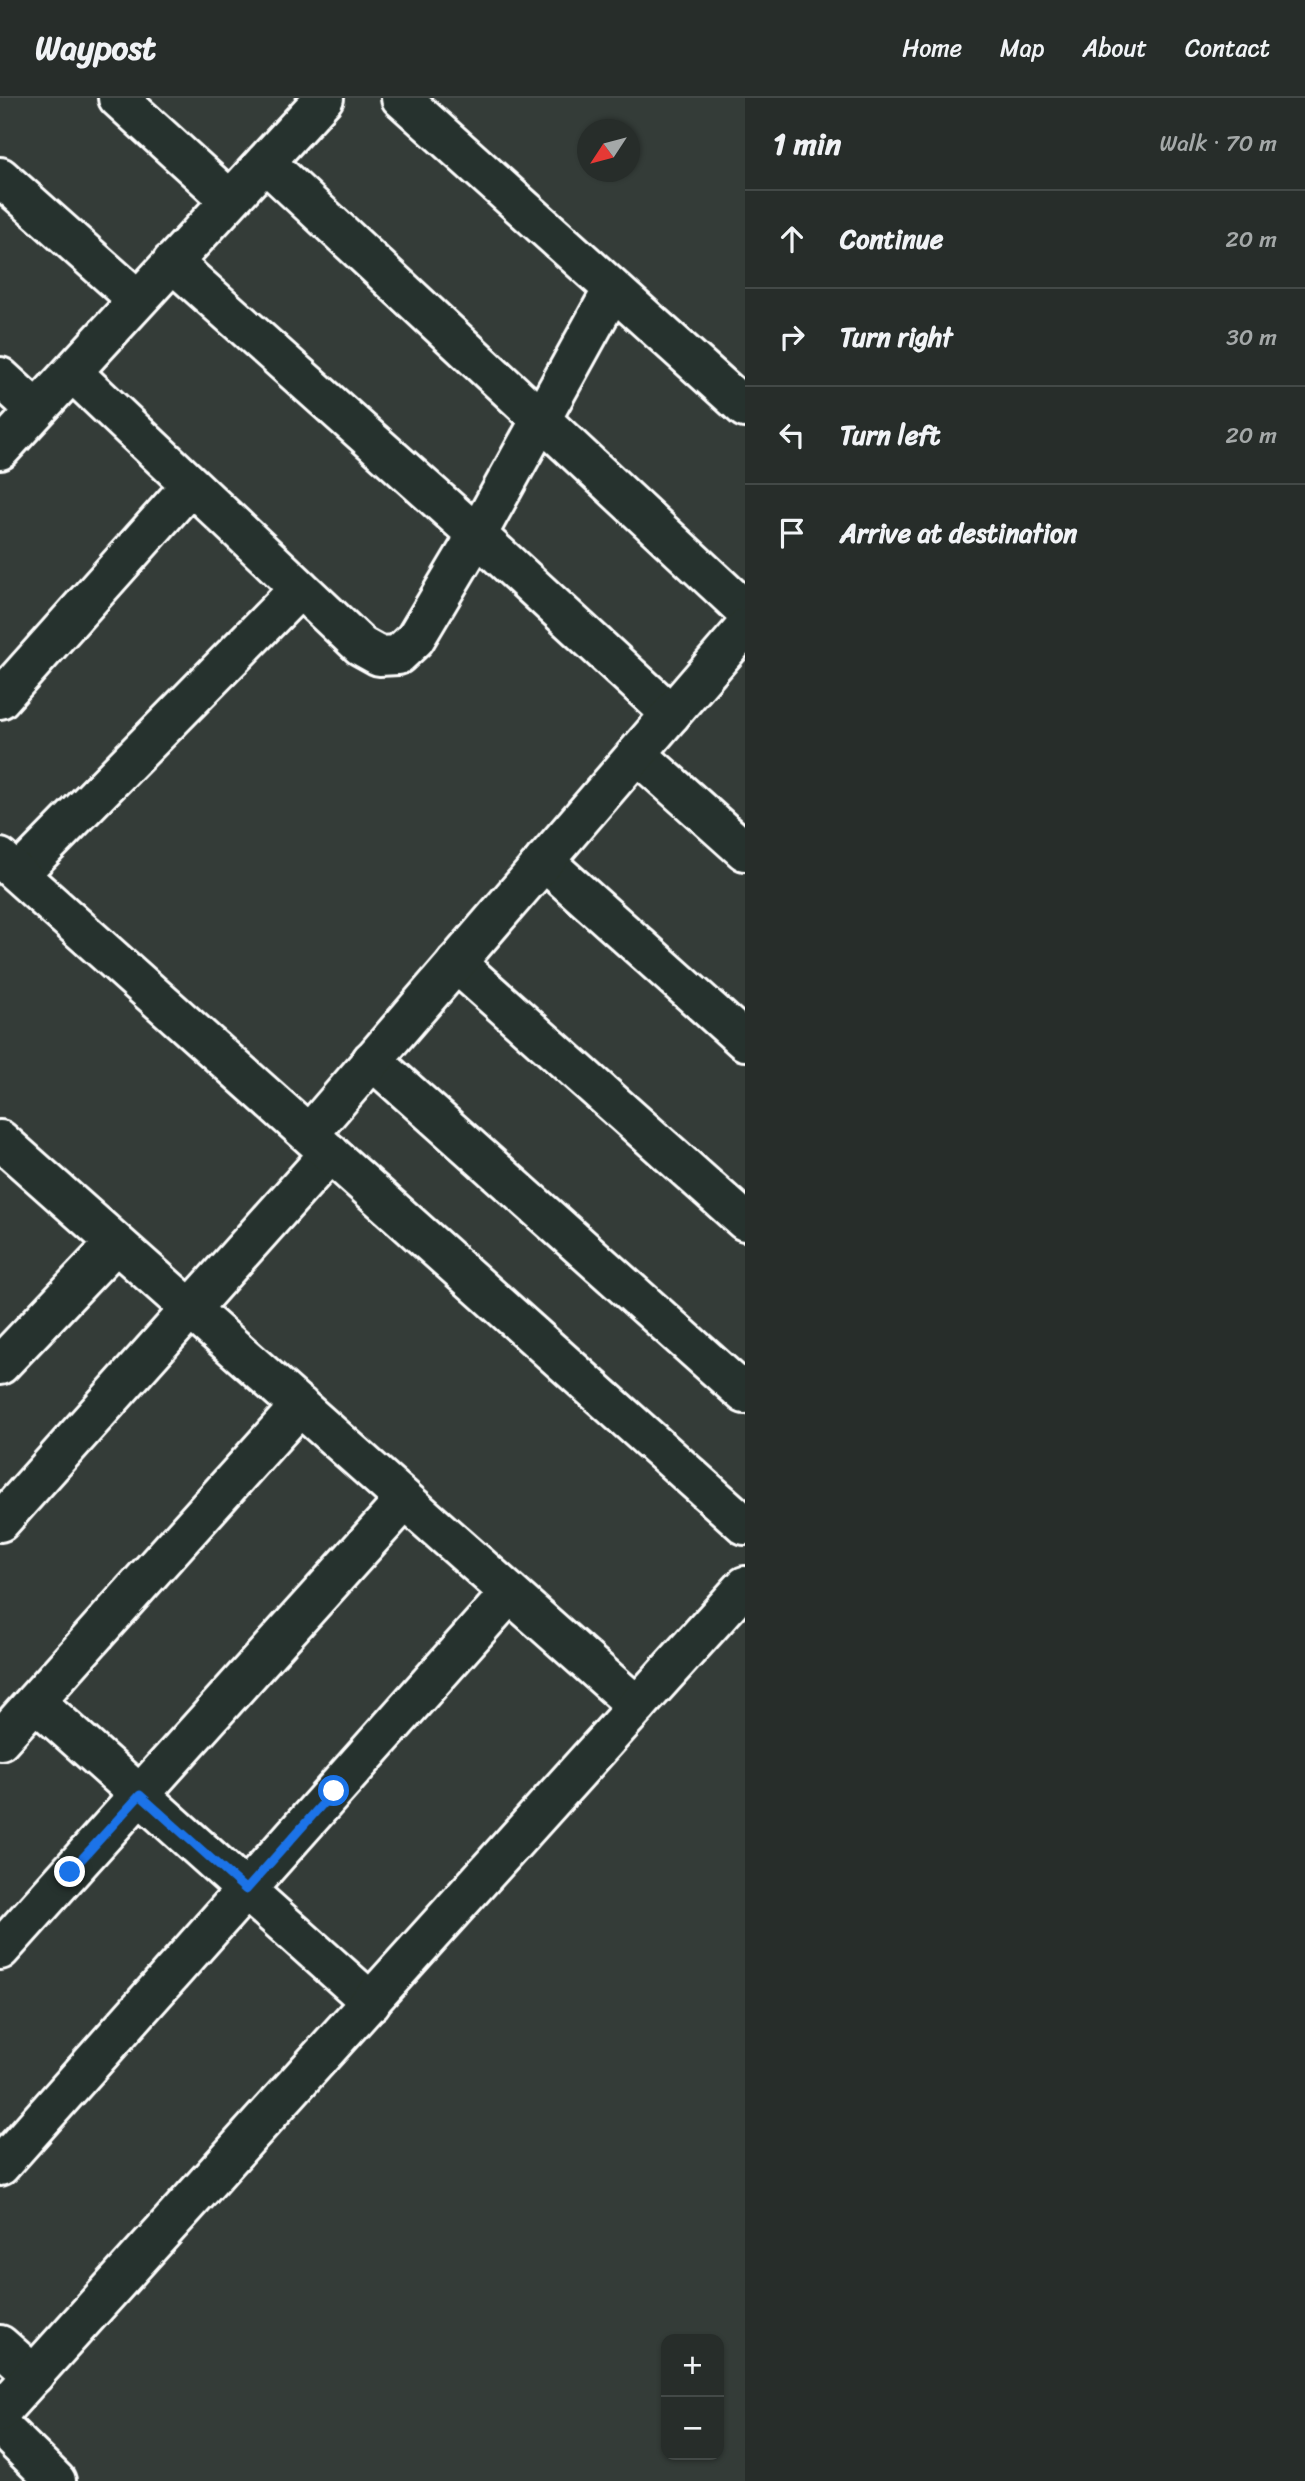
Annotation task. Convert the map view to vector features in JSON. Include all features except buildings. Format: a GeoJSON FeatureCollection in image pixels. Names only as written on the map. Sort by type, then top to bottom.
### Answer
{"type":"FeatureCollection","features":[{"type":"Feature","properties":{"kind":"street"},"geometry":{"type":"LineString","coordinates":[[118,98],[230,200]]}},
{"type":"Feature","properties":{"kind":"street"},"geometry":{"type":"LineString","coordinates":[[0,450],[323,98]]}},
{"type":"Feature","properties":{"kind":"street"},"geometry":{"type":"LineString","coordinates":[[401,98],[745,408]]}},
{"type":"Feature","properties":{"kind":"street"},"geometry":{"type":"LineString","coordinates":[[265,162],[745,610]]}},
{"type":"Feature","properties":{"kind":"street"},"geometry":{"type":"LineString","coordinates":[[0,177],[138,300]]}},
{"type":"Feature","properties":{"kind":"street"},"geometry":{"type":"LineString","coordinates":[[172,262],[477,535],[671,714]]}},
{"type":"Feature","properties":{"kind":"street"},"geometry":{"type":"LineString","coordinates":[[72,372],[361,646],[379,656],[398,655],[415,639],[477,535],[613,289]]}},
{"type":"Feature","properties":{"kind":"street"},"geometry":{"type":"LineString","coordinates":[[0,377],[36,410]]}},
{"type":"Feature","properties":{"kind":"street"},"geometry":{"type":"LineString","coordinates":[[0,699],[191,485]]}},
{"type":"Feature","properties":{"kind":"street"},"geometry":{"type":"LineString","coordinates":[[300,588],[9,866],[745,1525]]}},
{"type":"Feature","properties":{"kind":"street"},"geometry":{"type":"LineString","coordinates":[[0,1522],[190,1309],[319,1143],[372,1060],[671,714],[739,648]]}},
{"type":"Feature","properties":{"kind":"street"},"geometry":{"type":"LineString","coordinates":[[637,754],[745,851]]}},
{"type":"Feature","properties":{"kind":"street"},"geometry":{"type":"LineString","coordinates":[[544,861],[745,1041]]}},
{"type":"Feature","properties":{"kind":"street"},"geometry":{"type":"LineString","coordinates":[[456,963],[745,1222]]}},
{"type":"Feature","properties":{"kind":"street"},"geometry":{"type":"LineString","coordinates":[[372,1060],[745,1394]]}},
{"type":"Feature","properties":{"kind":"street"},"geometry":{"type":"LineString","coordinates":[[4,1153],[116,1242],[638,1706]]}},
{"type":"Feature","properties":{"kind":"street"},"geometry":{"type":"LineString","coordinates":[[0,1365],[116,1242]]}},
{"type":"Feature","properties":{"kind":"street"},"geometry":{"type":"LineString","coordinates":[[0,1740],[300,1406]]}},
{"type":"Feature","properties":{"kind":"street"},"geometry":{"type":"LineString","coordinates":[[0,1950],[405,1500]]}},
{"type":"Feature","properties":{"kind":"street"},"geometry":{"type":"LineString","coordinates":[[0,2412],[745,1586]]}},
{"type":"Feature","properties":{"kind":"street"},"geometry":{"type":"LineString","coordinates":[[0,2166],[510,1593]]}},
{"type":"Feature","properties":{"kind":"street"},"geometry":{"type":"LineString","coordinates":[[35,1701],[371,2002]]}},
{"type":"Feature","properties":{"kind":"street"},"geometry":{"type":"LineString","coordinates":[[0,2345],[34,2375]]}},
{"type":"Feature","properties":{"kind":"street"},"geometry":{"type":"LineString","coordinates":[[0,2426],[56,2481]]}},
{"type":"Feature","properties":{"kind":"route"},"geometry":{"type":"LineString","coordinates":[[70,1872],[140,1795],[246,1890],[334,1791]]}}]}
